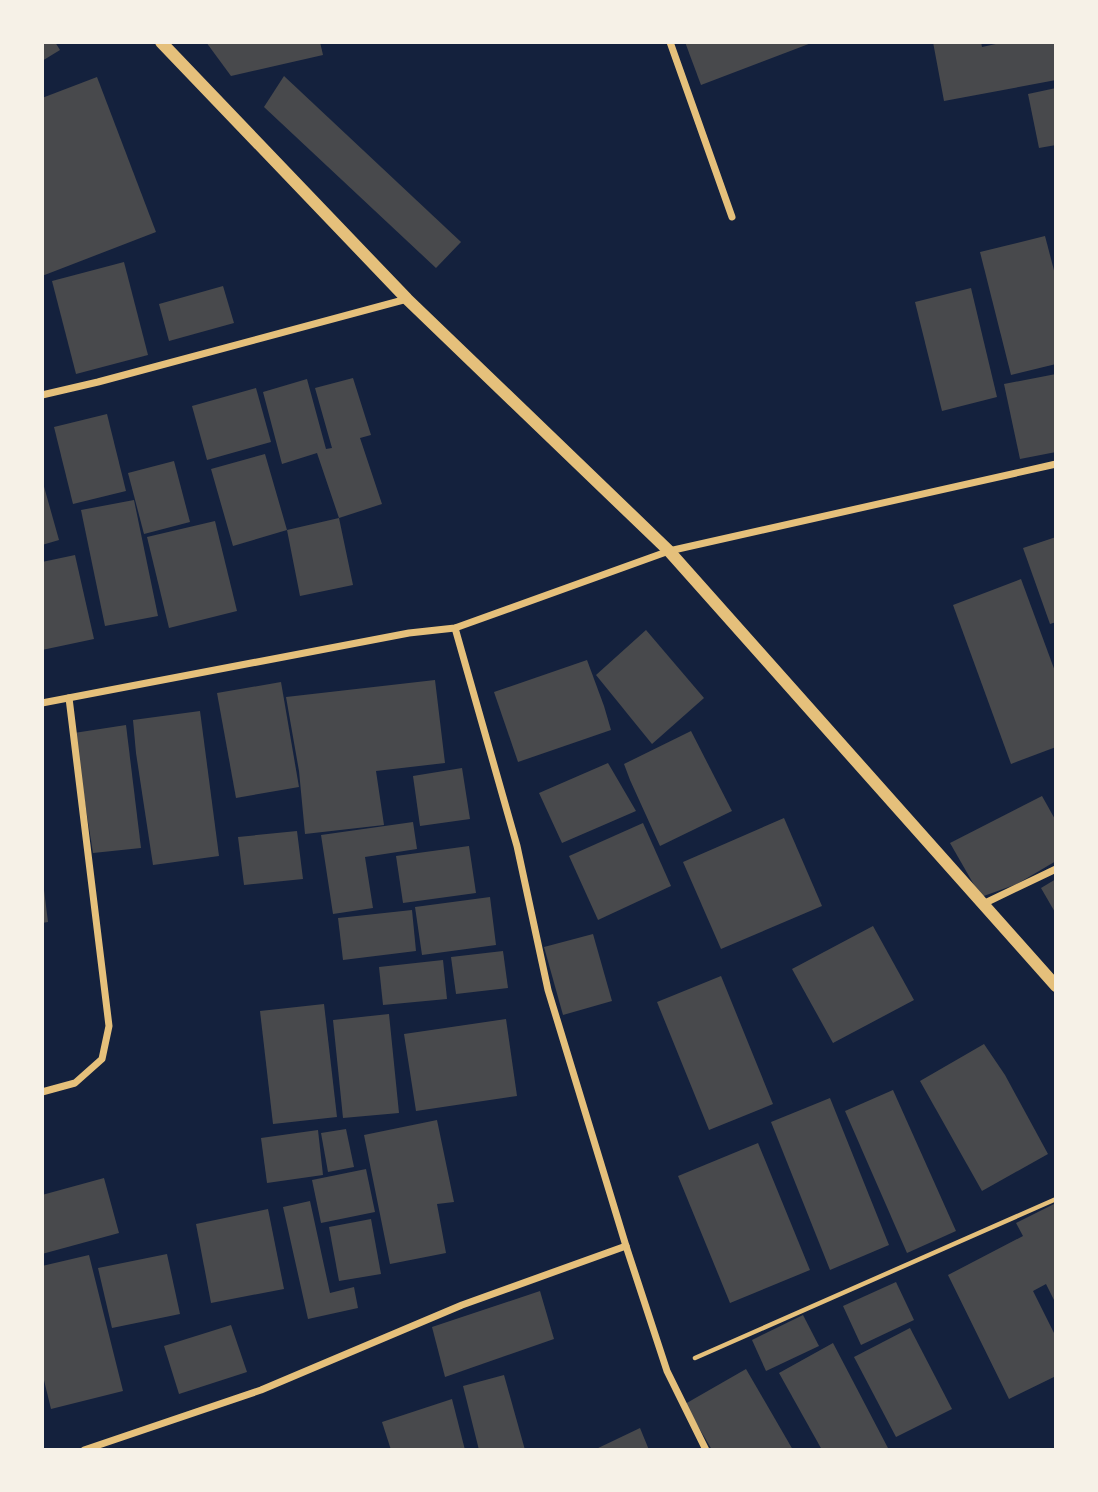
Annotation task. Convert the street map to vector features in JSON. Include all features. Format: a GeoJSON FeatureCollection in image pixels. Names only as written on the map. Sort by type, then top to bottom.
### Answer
{"type":"FeatureCollection","features":[{"type":"Feature","properties":{"kind":"street"},"geometry":{"type":"LineString","coordinates":[[161,42],[407,299],[669,551],[1056,986]]}},
{"type":"Feature","properties":{"kind":"street"},"geometry":{"type":"LineString","coordinates":[[670,42],[732,217]]}},
{"type":"Feature","properties":{"kind":"street"},"geometry":{"type":"LineString","coordinates":[[42,395],[407,299]]}},
{"type":"Feature","properties":{"kind":"street"},"geometry":{"type":"LineString","coordinates":[[42,703],[409,633],[456,628],[669,551],[1056,464]]}},
{"type":"Feature","properties":{"kind":"street"},"geometry":{"type":"LineString","coordinates":[[456,628],[517,846],[548,990],[667,1371],[706,1450]]}},
{"type":"Feature","properties":{"kind":"street"},"geometry":{"type":"LineString","coordinates":[[42,1092],[75,1083],[103,1059],[109,1026],[69,698]]}},
{"type":"Feature","properties":{"kind":"street"},"geometry":{"type":"LineString","coordinates":[[983,904],[1056,869]]}},
{"type":"Feature","properties":{"kind":"street"},"geometry":{"type":"LineString","coordinates":[[84,1450],[261,1390],[462,1305],[626,1246]]}},
{"type":"Feature","properties":{"kind":"path"},"geometry":{"type":"LineString","coordinates":[[667,1371],[1056,1199]]}},
{"type":"Feature","properties":{"kind":"building"},"geometry":{"type":"Polygon","coordinates":[[[42,42],[55,42],[60,50],[42,61],[42,42]]]}},
{"type":"Feature","properties":{"kind":"building"},"geometry":{"type":"Polygon","coordinates":[[[206,42],[320,42],[323,55],[231,76],[206,42]]]}},
{"type":"Feature","properties":{"kind":"building"},"geometry":{"type":"Polygon","coordinates":[[[685,42],[814,42],[701,85],[685,42]]]}},
{"type":"Feature","properties":{"kind":"building"},"geometry":{"type":"Polygon","coordinates":[[[933,42],[981,42],[982,47],[1005,42],[1056,42],[1056,80],[944,101],[933,42]]]}},
{"type":"Feature","properties":{"kind":"building"},"geometry":{"type":"Polygon","coordinates":[[[284,76],[461,242],[436,268],[264,107],[284,76]]]}},
{"type":"Feature","properties":{"kind":"building"},"geometry":{"type":"Polygon","coordinates":[[[97,77],[156,232],[42,276],[42,98],[97,77]]]}},
{"type":"Feature","properties":{"kind":"building"},"geometry":{"type":"Polygon","coordinates":[[[1056,88],[1056,145],[1039,148],[1028,94],[1056,88]]]}},
{"type":"Feature","properties":{"kind":"building"},"geometry":{"type":"Polygon","coordinates":[[[1045,236],[1056,278],[1056,364],[1011,375],[980,252],[1045,236]]]}},
{"type":"Feature","properties":{"kind":"building"},"geometry":{"type":"Polygon","coordinates":[[[124,262],[148,355],[76,374],[52,281],[124,262]]]}},
{"type":"Feature","properties":{"kind":"building"},"geometry":{"type":"Polygon","coordinates":[[[223,286],[234,323],[169,341],[159,304],[223,286]]]}},
{"type":"Feature","properties":{"kind":"building"},"geometry":{"type":"Polygon","coordinates":[[[971,288],[997,397],[942,411],[915,302],[971,288]]]}},
{"type":"Feature","properties":{"kind":"building"},"geometry":{"type":"Polygon","coordinates":[[[1056,374],[1056,452],[1020,459],[1004,384],[1056,374]]]}},
{"type":"Feature","properties":{"kind":"building"},"geometry":{"type":"Polygon","coordinates":[[[353,378],[371,435],[360,438],[382,504],[339,518],[317,453],[282,464],[263,392],[307,379],[326,449],[332,448],[315,388],[353,378]]]}},
{"type":"Feature","properties":{"kind":"building"},"geometry":{"type":"Polygon","coordinates":[[[256,388],[271,442],[207,460],[192,406],[256,388]]]}},
{"type":"Feature","properties":{"kind":"building"},"geometry":{"type":"Polygon","coordinates":[[[107,414],[126,491],[73,504],[54,427],[107,414]]]}},
{"type":"Feature","properties":{"kind":"building"},"geometry":{"type":"Polygon","coordinates":[[[265,454],[287,530],[233,546],[211,469],[265,454]]]}},
{"type":"Feature","properties":{"kind":"building"},"geometry":{"type":"Polygon","coordinates":[[[174,461],[190,522],[144,534],[128,473],[174,461]]]}},
{"type":"Feature","properties":{"kind":"building"},"geometry":{"type":"Polygon","coordinates":[[[42,484],[59,540],[42,545],[42,484]]]}},
{"type":"Feature","properties":{"kind":"building"},"geometry":{"type":"Polygon","coordinates":[[[134,500],[158,616],[105,626],[81,510],[134,500]]]}},
{"type":"Feature","properties":{"kind":"building"},"geometry":{"type":"Polygon","coordinates":[[[339,518],[353,585],[300,596],[287,530],[339,518]]]}},
{"type":"Feature","properties":{"kind":"building"},"geometry":{"type":"Polygon","coordinates":[[[215,521],[237,611],[169,628],[147,537],[215,521]]]}},
{"type":"Feature","properties":{"kind":"building"},"geometry":{"type":"Polygon","coordinates":[[[1056,537],[1056,622],[1050,624],[1023,548],[1056,537]]]}},
{"type":"Feature","properties":{"kind":"building"},"geometry":{"type":"Polygon","coordinates":[[[75,555],[94,639],[42,650],[42,562],[75,555]]]}},
{"type":"Feature","properties":{"kind":"building"},"geometry":{"type":"Polygon","coordinates":[[[1021,579],[1056,674],[1056,747],[1011,764],[953,605],[1021,579]]]}},
{"type":"Feature","properties":{"kind":"building"},"geometry":{"type":"Polygon","coordinates":[[[646,630],[704,698],[652,744],[596,675],[646,630]]]}},
{"type":"Feature","properties":{"kind":"building"},"geometry":{"type":"Polygon","coordinates":[[[587,660],[611,730],[518,762],[494,692],[587,660]]]}},
{"type":"Feature","properties":{"kind":"building"},"geometry":{"type":"Polygon","coordinates":[[[435,680],[445,763],[376,771],[384,825],[305,834],[299,771],[286,697],[435,680]]]}},
{"type":"Feature","properties":{"kind":"building"},"geometry":{"type":"Polygon","coordinates":[[[281,682],[299,787],[236,798],[217,693],[281,682]]]}},
{"type":"Feature","properties":{"kind":"building"},"geometry":{"type":"Polygon","coordinates":[[[200,711],[219,856],[153,865],[133,720],[200,711]]]}},
{"type":"Feature","properties":{"kind":"building"},"geometry":{"type":"Polygon","coordinates":[[[126,725],[141,848],[93,853],[74,733],[126,725]]]}},
{"type":"Feature","properties":{"kind":"building"},"geometry":{"type":"Polygon","coordinates":[[[691,731],[732,811],[660,846],[624,764],[691,731]]]}},
{"type":"Feature","properties":{"kind":"building"},"geometry":{"type":"Polygon","coordinates":[[[608,763],[636,811],[562,843],[539,793],[608,763]]]}},
{"type":"Feature","properties":{"kind":"building"},"geometry":{"type":"Polygon","coordinates":[[[462,768],[470,819],[420,826],[413,776],[462,768]]]}},
{"type":"Feature","properties":{"kind":"building"},"geometry":{"type":"Polygon","coordinates":[[[1042,796],[1056,821],[1056,861],[1017,884],[981,897],[950,843],[1042,796]]]}},
{"type":"Feature","properties":{"kind":"building"},"geometry":{"type":"Polygon","coordinates":[[[784,818],[822,906],[721,949],[683,862],[784,818]]]}},
{"type":"Feature","properties":{"kind":"building"},"geometry":{"type":"Polygon","coordinates":[[[413,822],[417,849],[365,857],[373,908],[333,914],[321,835],[413,822]]]}},
{"type":"Feature","properties":{"kind":"building"},"geometry":{"type":"Polygon","coordinates":[[[643,823],[671,886],[598,920],[569,856],[643,823]]]}},
{"type":"Feature","properties":{"kind":"building"},"geometry":{"type":"Polygon","coordinates":[[[297,831],[303,879],[244,885],[238,837],[297,831]]]}},
{"type":"Feature","properties":{"kind":"building"},"geometry":{"type":"Polygon","coordinates":[[[469,846],[476,893],[403,903],[396,856],[469,846]]]}},
{"type":"Feature","properties":{"kind":"building"},"geometry":{"type":"Polygon","coordinates":[[[1056,879],[1056,914],[1041,888],[1056,879]]]}},
{"type":"Feature","properties":{"kind":"building"},"geometry":{"type":"Polygon","coordinates":[[[42,890],[48,922],[42,923],[42,890]]]}},
{"type":"Feature","properties":{"kind":"building"},"geometry":{"type":"Polygon","coordinates":[[[490,897],[496,945],[422,955],[415,907],[490,897]]]}},
{"type":"Feature","properties":{"kind":"building"},"geometry":{"type":"Polygon","coordinates":[[[412,910],[416,951],[343,960],[338,918],[412,910]]]}},
{"type":"Feature","properties":{"kind":"building"},"geometry":{"type":"Polygon","coordinates":[[[873,926],[914,1000],[833,1043],[792,969],[873,926]]]}},
{"type":"Feature","properties":{"kind":"building"},"geometry":{"type":"Polygon","coordinates":[[[593,934],[612,1001],[563,1015],[544,947],[593,934]]]}},
{"type":"Feature","properties":{"kind":"building"},"geometry":{"type":"Polygon","coordinates":[[[503,951],[508,988],[456,994],[451,957],[503,951]]]}},
{"type":"Feature","properties":{"kind":"building"},"geometry":{"type":"Polygon","coordinates":[[[443,960],[447,999],[383,1005],[379,967],[443,960]]]}},
{"type":"Feature","properties":{"kind":"building"},"geometry":{"type":"Polygon","coordinates":[[[721,976],[773,1104],[709,1130],[657,1002],[721,976]]]}},
{"type":"Feature","properties":{"kind":"building"},"geometry":{"type":"Polygon","coordinates":[[[324,1004],[337,1117],[273,1124],[260,1011],[324,1004]]]}},
{"type":"Feature","properties":{"kind":"building"},"geometry":{"type":"Polygon","coordinates":[[[389,1014],[399,1113],[343,1118],[333,1020],[389,1014]]]}},
{"type":"Feature","properties":{"kind":"building"},"geometry":{"type":"Polygon","coordinates":[[[506,1019],[517,1096],[416,1111],[404,1034],[506,1019]]]}},
{"type":"Feature","properties":{"kind":"building"},"geometry":{"type":"Polygon","coordinates":[[[984,1044],[1005,1075],[1048,1154],[982,1191],[920,1081],[984,1044]]]}},
{"type":"Feature","properties":{"kind":"building"},"geometry":{"type":"Polygon","coordinates":[[[893,1090],[956,1231],[907,1253],[845,1111],[893,1090]]]}},
{"type":"Feature","properties":{"kind":"building"},"geometry":{"type":"Polygon","coordinates":[[[830,1098],[889,1245],[830,1270],[771,1122],[830,1098]]]}},
{"type":"Feature","properties":{"kind":"building"},"geometry":{"type":"Polygon","coordinates":[[[437,1120],[454,1202],[437,1204],[446,1253],[390,1264],[364,1135],[437,1120]]]}},
{"type":"Feature","properties":{"kind":"building"},"geometry":{"type":"Polygon","coordinates":[[[346,1129],[354,1167],[328,1172],[321,1133],[346,1129]]]}},
{"type":"Feature","properties":{"kind":"building"},"geometry":{"type":"Polygon","coordinates":[[[318,1130],[323,1175],[267,1183],[261,1138],[318,1130]]]}},
{"type":"Feature","properties":{"kind":"building"},"geometry":{"type":"Polygon","coordinates":[[[758,1143],[810,1270],[730,1303],[678,1176],[758,1143]]]}},
{"type":"Feature","properties":{"kind":"building"},"geometry":{"type":"Polygon","coordinates":[[[366,1169],[375,1212],[321,1223],[312,1180],[366,1169]]]}},
{"type":"Feature","properties":{"kind":"building"},"geometry":{"type":"Polygon","coordinates":[[[104,1178],[119,1233],[42,1254],[42,1195],[104,1178]]]}},
{"type":"Feature","properties":{"kind":"building"},"geometry":{"type":"Polygon","coordinates":[[[310,1201],[330,1293],[354,1287],[358,1308],[308,1319],[283,1207],[310,1201]]]}},
{"type":"Feature","properties":{"kind":"building"},"geometry":{"type":"Polygon","coordinates":[[[1056,1203],[1056,1304],[1046,1284],[1033,1291],[1056,1337],[1056,1376],[1009,1399],[948,1275],[1023,1236],[1016,1223],[1056,1203]]]}},
{"type":"Feature","properties":{"kind":"building"},"geometry":{"type":"Polygon","coordinates":[[[268,1209],[284,1289],[211,1303],[196,1224],[268,1209]]]}},
{"type":"Feature","properties":{"kind":"building"},"geometry":{"type":"Polygon","coordinates":[[[371,1219],[381,1274],[339,1281],[329,1227],[371,1219]]]}},
{"type":"Feature","properties":{"kind":"building"},"geometry":{"type":"Polygon","coordinates":[[[167,1254],[180,1314],[112,1328],[98,1268],[167,1254]]]}},
{"type":"Feature","properties":{"kind":"building"},"geometry":{"type":"Polygon","coordinates":[[[89,1255],[123,1391],[51,1409],[42,1372],[42,1266],[89,1255]]]}},
{"type":"Feature","properties":{"kind":"building"},"geometry":{"type":"Polygon","coordinates":[[[896,1282],[914,1320],[861,1345],[843,1306],[896,1282]]]}},
{"type":"Feature","properties":{"kind":"building"},"geometry":{"type":"Polygon","coordinates":[[[540,1291],[554,1339],[445,1377],[432,1327],[540,1291]]]}},
{"type":"Feature","properties":{"kind":"building"},"geometry":{"type":"Polygon","coordinates":[[[803,1315],[819,1346],[766,1371],[752,1340],[803,1315]]]}},
{"type":"Feature","properties":{"kind":"building"},"geometry":{"type":"Polygon","coordinates":[[[231,1325],[247,1372],[179,1394],[164,1346],[231,1325]]]}},
{"type":"Feature","properties":{"kind":"building"},"geometry":{"type":"Polygon","coordinates":[[[910,1328],[952,1409],[896,1437],[854,1357],[910,1328]]]}},
{"type":"Feature","properties":{"kind":"building"},"geometry":{"type":"Polygon","coordinates":[[[833,1343],[889,1450],[822,1450],[779,1373],[833,1343]]]}},
{"type":"Feature","properties":{"kind":"building"},"geometry":{"type":"Polygon","coordinates":[[[746,1369],[793,1450],[712,1450],[685,1404],[746,1369]]]}},
{"type":"Feature","properties":{"kind":"building"},"geometry":{"type":"Polygon","coordinates":[[[504,1375],[525,1450],[479,1450],[463,1386],[504,1375]]]}},
{"type":"Feature","properties":{"kind":"building"},"geometry":{"type":"Polygon","coordinates":[[[452,1399],[465,1450],[391,1450],[382,1422],[452,1399]]]}},
{"type":"Feature","properties":{"kind":"building"},"geometry":{"type":"Polygon","coordinates":[[[640,1428],[649,1450],[594,1450],[640,1428]]]}}]}
